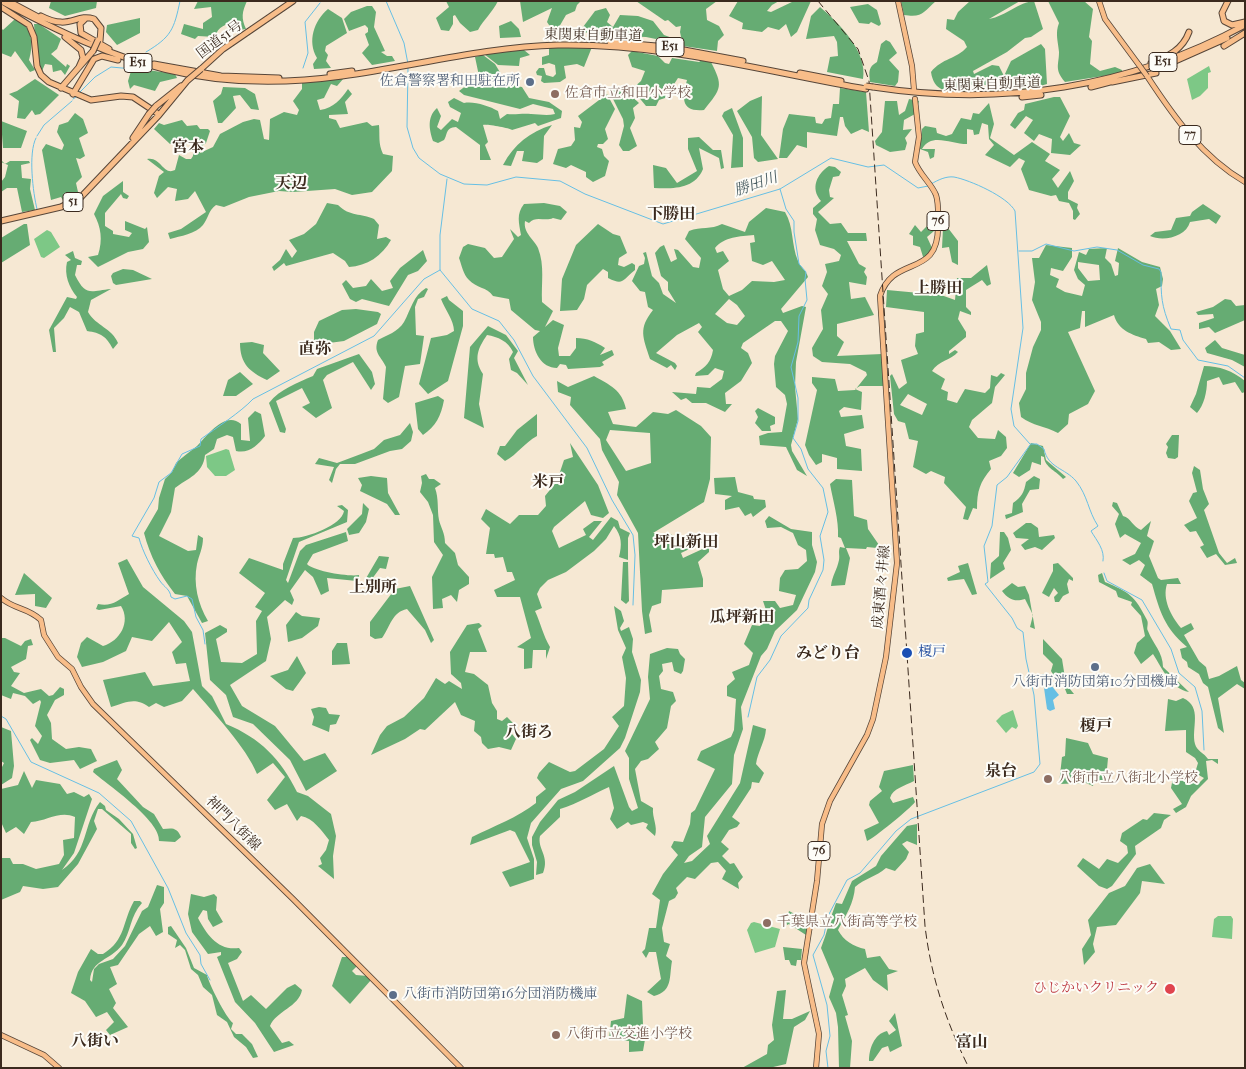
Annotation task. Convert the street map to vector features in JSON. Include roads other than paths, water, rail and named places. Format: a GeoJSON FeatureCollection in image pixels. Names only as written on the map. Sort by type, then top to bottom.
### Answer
{"type":"FeatureCollection","features":[{"type":"Feature","properties":{"kind":"highway","name":"東関東自動車道"},"geometry":{"type":"LineString","coordinates":[[1,1],[108,49],[151,63],[191,72],[287,79]]}},
{"type":"Feature","properties":{"kind":"highway","name":"東関東自動車道"},"geometry":{"type":"LineString","coordinates":[[8,1],[97,48],[150,66],[209,78],[311,78],[470,52],[553,45],[600,45],[644,48],[711,58],[866,88],[958,99],[1033,95],[1112,82],[1173,62],[1245,25]]}},
{"type":"Feature","properties":{"kind":"highway","name":"国道51号"},"geometry":{"type":"LineString","coordinates":[[126,149],[156,106],[223,49],[292,1]]}},
{"type":"Feature","properties":{"kind":"highway"},"geometry":{"type":"LineString","coordinates":[[1228,1],[1222,13],[1224,21],[1232,25],[1245,25]]}},
{"type":"Feature","properties":{"kind":"highway"},"geometry":{"type":"LineString","coordinates":[[1,7],[21,18],[29,25],[34,37],[38,69],[46,80],[73,94],[95,100],[130,96],[157,113]]}},
{"type":"Feature","properties":{"kind":"highway"},"geometry":{"type":"LineString","coordinates":[[20,9],[59,23],[83,18],[94,19],[101,28],[99,40],[85,72]]}},
{"type":"Feature","properties":{"kind":"highway"},"geometry":{"type":"LineString","coordinates":[[20,9],[80,48],[83,56],[79,67]]}},
{"type":"Feature","properties":{"kind":"highway"},"geometry":{"type":"LineString","coordinates":[[99,40],[100,30],[96,23],[89,19],[83,21],[79,27],[82,34],[108,49]]}},
{"type":"Feature","properties":{"kind":"highway","name":"東関東自動車道"},"geometry":{"type":"LineString","coordinates":[[1077,87],[1111,79],[1172,59],[1245,25]]}},
{"type":"Feature","properties":{"kind":"highway"},"geometry":{"type":"LineString","coordinates":[[1077,87],[1162,59],[1180,47],[1189,32]]}},
{"type":"Feature","properties":{"kind":"highway"},"geometry":{"type":"LineString","coordinates":[[1224,46],[1245,33]]}},
{"type":"Feature","properties":{"kind":"highway"},"geometry":{"type":"LineString","coordinates":[[61,88],[93,51]]}},
{"type":"Feature","properties":{"kind":"highway"},"geometry":{"type":"LineString","coordinates":[[73,94],[93,60],[100,56],[150,66]]}},
{"type":"Feature","properties":{"kind":"highway"},"geometry":{"type":"LineString","coordinates":[[1112,82],[1156,72]]}},
{"type":"Feature","properties":{"kind":"highway"},"geometry":{"type":"LineString","coordinates":[[69,78],[69,86],[72,87],[78,84]]}},
{"type":"Feature","properties":{"kind":"highway"},"geometry":{"type":"LineString","coordinates":[[172,95],[186,82]]}},
{"type":"Feature","properties":{"kind":"highway","name":"国道51号"},"geometry":{"type":"LineString","coordinates":[[1,220],[61,206],[74,201],[89,190],[159,115],[186,82]]}},
{"type":"Feature","properties":{"kind":"highway"},"geometry":{"type":"LineString","coordinates":[[131,142],[178,88]]}},
{"type":"Feature","properties":{"kind":"highway"},"geometry":{"type":"LineString","coordinates":[[137,138],[141,131]]}},
{"type":"Feature","properties":{"kind":"main road"},"geometry":{"type":"LineString","coordinates":[[898,1],[912,66],[914,90]]}},
{"type":"Feature","properties":{"kind":"main road","name":"77"},"geometry":{"type":"LineString","coordinates":[[1099,1],[1104,19],[1148,76],[1182,127],[1223,167],[1245,182]]}},
{"type":"Feature","properties":{"kind":"main road","name":"成東酒々井線"},"geometry":{"type":"LineString","coordinates":[[816,1068],[819,1034],[804,963],[817,881],[822,824],[830,801],[867,735],[872,719],[886,657],[897,563],[880,296],[890,278],[899,271],[926,260],[934,251],[938,241],[936,196],[915,162],[920,137],[915,99]]}},
{"type":"Feature","properties":{"kind":"main road","name":"神門八街線"},"geometry":{"type":"LineString","coordinates":[[1,598],[13,606],[29,610],[41,620],[44,635],[58,657],[72,669],[79,685],[93,704],[293,899],[461,1068]]}},
{"type":"Feature","properties":{"kind":"main road"},"geometry":{"type":"LineString","coordinates":[[1,1035],[44,1055],[59,1068]]}},
{"type":"Feature","properties":{"kind":"water"},"geometry":{"type":"Polygon","coordinates":[[[1042,674],[1048,675],[1051,685],[1059,695],[1053,700],[1055,709],[1050,711],[1047,709],[1042,674]]]}},
{"type":"Feature","properties":{"kind":"waterway"},"geometry":{"type":"LineString","coordinates":[[146,52],[161,42],[170,32],[176,19],[180,1]]}},
{"type":"Feature","properties":{"kind":"waterway","name":"勝田川"},"geometry":{"type":"LineString","coordinates":[[386,1],[404,43],[408,64]]}},
{"type":"Feature","properties":{"kind":"waterway"},"geometry":{"type":"LineString","coordinates":[[303,68],[308,53],[305,22],[320,3]]}},
{"type":"Feature","properties":{"kind":"waterway"},"geometry":{"type":"LineString","coordinates":[[80,92],[95,77],[111,67],[133,69]]}},
{"type":"Feature","properties":{"kind":"waterway","name":"勝田川"},"geometry":{"type":"LineString","coordinates":[[408,68],[407,127],[413,148],[419,158],[440,174],[464,184],[487,185],[516,177],[560,181],[585,194],[663,224],[780,189],[831,158],[868,167],[884,165],[918,188],[928,186]]}},
{"type":"Feature","properties":{"kind":"waterway"},"geometry":{"type":"LineString","coordinates":[[37,136],[44,125],[72,101]]}},
{"type":"Feature","properties":{"kind":"waterway"},"geometry":{"type":"LineString","coordinates":[[36,138],[32,153],[32,163],[37,209]]}},
{"type":"Feature","properties":{"kind":"waterway","name":"勝田川"},"geometry":{"type":"LineString","coordinates":[[931,184],[948,177],[961,179],[997,195],[1005,200],[1015,211],[1023,328],[1011,409],[1014,426],[1030,444]]}},
{"type":"Feature","properties":{"kind":"waterway"},"geometry":{"type":"LineString","coordinates":[[447,179],[440,235],[440,270],[472,309],[499,321],[514,340],[533,376],[587,448],[612,500],[633,535],[635,555],[633,605]]}},
{"type":"Feature","properties":{"kind":"waterway"},"geometry":{"type":"LineString","coordinates":[[748,717],[757,677],[770,660],[781,636],[808,608],[809,600],[823,570],[824,560],[820,536],[828,512],[823,488],[808,469],[801,449],[793,438],[798,421],[798,398],[791,367],[798,342],[799,316],[807,300],[806,272],[799,264],[794,221],[786,209],[780,189]]}},
{"type":"Feature","properties":{"kind":"waterway"},"geometry":{"type":"LineString","coordinates":[[1019,251],[1032,251],[1046,244],[1074,251],[1097,247],[1117,250],[1143,265],[1159,269],[1161,272],[1163,307],[1171,329],[1180,330],[1183,340],[1198,360],[1228,366],[1245,378]]}},
{"type":"Feature","properties":{"kind":"waterway"},"geometry":{"type":"LineString","coordinates":[[205,644],[203,630],[196,617],[192,599],[187,596],[175,599],[171,597],[151,566],[139,538],[132,536],[154,498],[159,482],[171,473],[182,454],[200,446],[201,439],[253,399],[374,336],[424,279],[440,270]]}},
{"type":"Feature","properties":{"kind":"waterway"},"geometry":{"type":"LineString","coordinates":[[1031,444],[1037,444],[1044,449],[1049,460],[1072,477],[1080,487],[1098,526],[1091,531],[1102,549],[1103,561]]}},
{"type":"Feature","properties":{"kind":"waterway"},"geometry":{"type":"LineString","coordinates":[[828,1068],[826,1051],[830,1036],[827,1005],[813,955],[824,935],[828,916],[847,880],[860,873],[896,831],[911,819],[1034,772],[1040,764],[1034,695],[1026,659],[1023,632],[1017,628],[1012,618],[985,584],[988,582],[984,546],[992,526],[997,485],[1007,477],[1030,445]]}},
{"type":"Feature","properties":{"kind":"waterway"},"geometry":{"type":"LineString","coordinates":[[1104,573],[1107,581],[1142,600],[1171,649],[1179,673],[1195,687],[1202,711],[1204,750]]}},
{"type":"Feature","properties":{"kind":"waterway"},"geometry":{"type":"LineString","coordinates":[[1,716],[6,719],[31,762],[99,793],[131,821],[168,888],[186,933],[200,955],[201,964],[210,980]]}},
{"type":"Feature","properties":{"kind":"railway"},"geometry":{"type":"LineString","coordinates":[[818,1],[858,49],[869,81],[925,926],[935,981],[953,1034],[969,1068]]}},
{"type":"Feature","properties":{"kind":"place","name":"佐倉警察署和田駐在所"},"geometry":{"type":"Point","coordinates":[530,82]}},
{"type":"Feature","properties":{"kind":"place","name":"佐倉市立和田小学校"},"geometry":{"type":"Point","coordinates":[555,94]}},
{"type":"Feature","properties":{"kind":"place","name":"榎戸"},"geometry":{"type":"Point","coordinates":[907,653]}},
{"type":"Feature","properties":{"kind":"place","name":"八街市消防団第10分団機庫"},"geometry":{"type":"Point","coordinates":[1095,667]}},
{"type":"Feature","properties":{"kind":"place","name":"八街市立八街北小学校"},"geometry":{"type":"Point","coordinates":[1048,779]}},
{"type":"Feature","properties":{"kind":"place","name":"千葉県立八街高等学校"},"geometry":{"type":"Point","coordinates":[767,923]}},
{"type":"Feature","properties":{"kind":"place","name":"ひじかいクリニック"},"geometry":{"type":"Point","coordinates":[1170,989]}},
{"type":"Feature","properties":{"kind":"place","name":"八街市消防団第16分団消防機庫"},"geometry":{"type":"Point","coordinates":[393,995]}},
{"type":"Feature","properties":{"kind":"place","name":"八街市立交進小学校"},"geometry":{"type":"Point","coordinates":[556,1035]}},
{"type":"Feature","properties":{"kind":"district","name":"宮本"},"geometry":{"type":"Point","coordinates":[188,148]}},
{"type":"Feature","properties":{"kind":"district","name":"天辺"},"geometry":{"type":"Point","coordinates":[291,184]}},
{"type":"Feature","properties":{"kind":"district","name":"下勝田"},"geometry":{"type":"Point","coordinates":[671,215]}},
{"type":"Feature","properties":{"kind":"district","name":"上勝田"},"geometry":{"type":"Point","coordinates":[938,289]}},
{"type":"Feature","properties":{"kind":"district","name":"直弥"},"geometry":{"type":"Point","coordinates":[315,350]}},
{"type":"Feature","properties":{"kind":"district","name":"米戸"},"geometry":{"type":"Point","coordinates":[548,483]}},
{"type":"Feature","properties":{"kind":"district","name":"坪山新田"},"geometry":{"type":"Point","coordinates":[686,543]}},
{"type":"Feature","properties":{"kind":"district","name":"上別所"},"geometry":{"type":"Point","coordinates":[373,588]}},
{"type":"Feature","properties":{"kind":"district","name":"瓜坪新田"},"geometry":{"type":"Point","coordinates":[742,618]}},
{"type":"Feature","properties":{"kind":"district","name":"みどり台"},"geometry":{"type":"Point","coordinates":[828,654]}},
{"type":"Feature","properties":{"kind":"district","name":"榎戸"},"geometry":{"type":"Point","coordinates":[1096,727]}},
{"type":"Feature","properties":{"kind":"district","name":"八街ろ"},"geometry":{"type":"Point","coordinates":[529,733]}},
{"type":"Feature","properties":{"kind":"district","name":"泉台"},"geometry":{"type":"Point","coordinates":[1001,772]}},
{"type":"Feature","properties":{"kind":"district","name":"八街い"},"geometry":{"type":"Point","coordinates":[95,1042]}},
{"type":"Feature","properties":{"kind":"district","name":"富山"},"geometry":{"type":"Point","coordinates":[972,1043]}}]}
